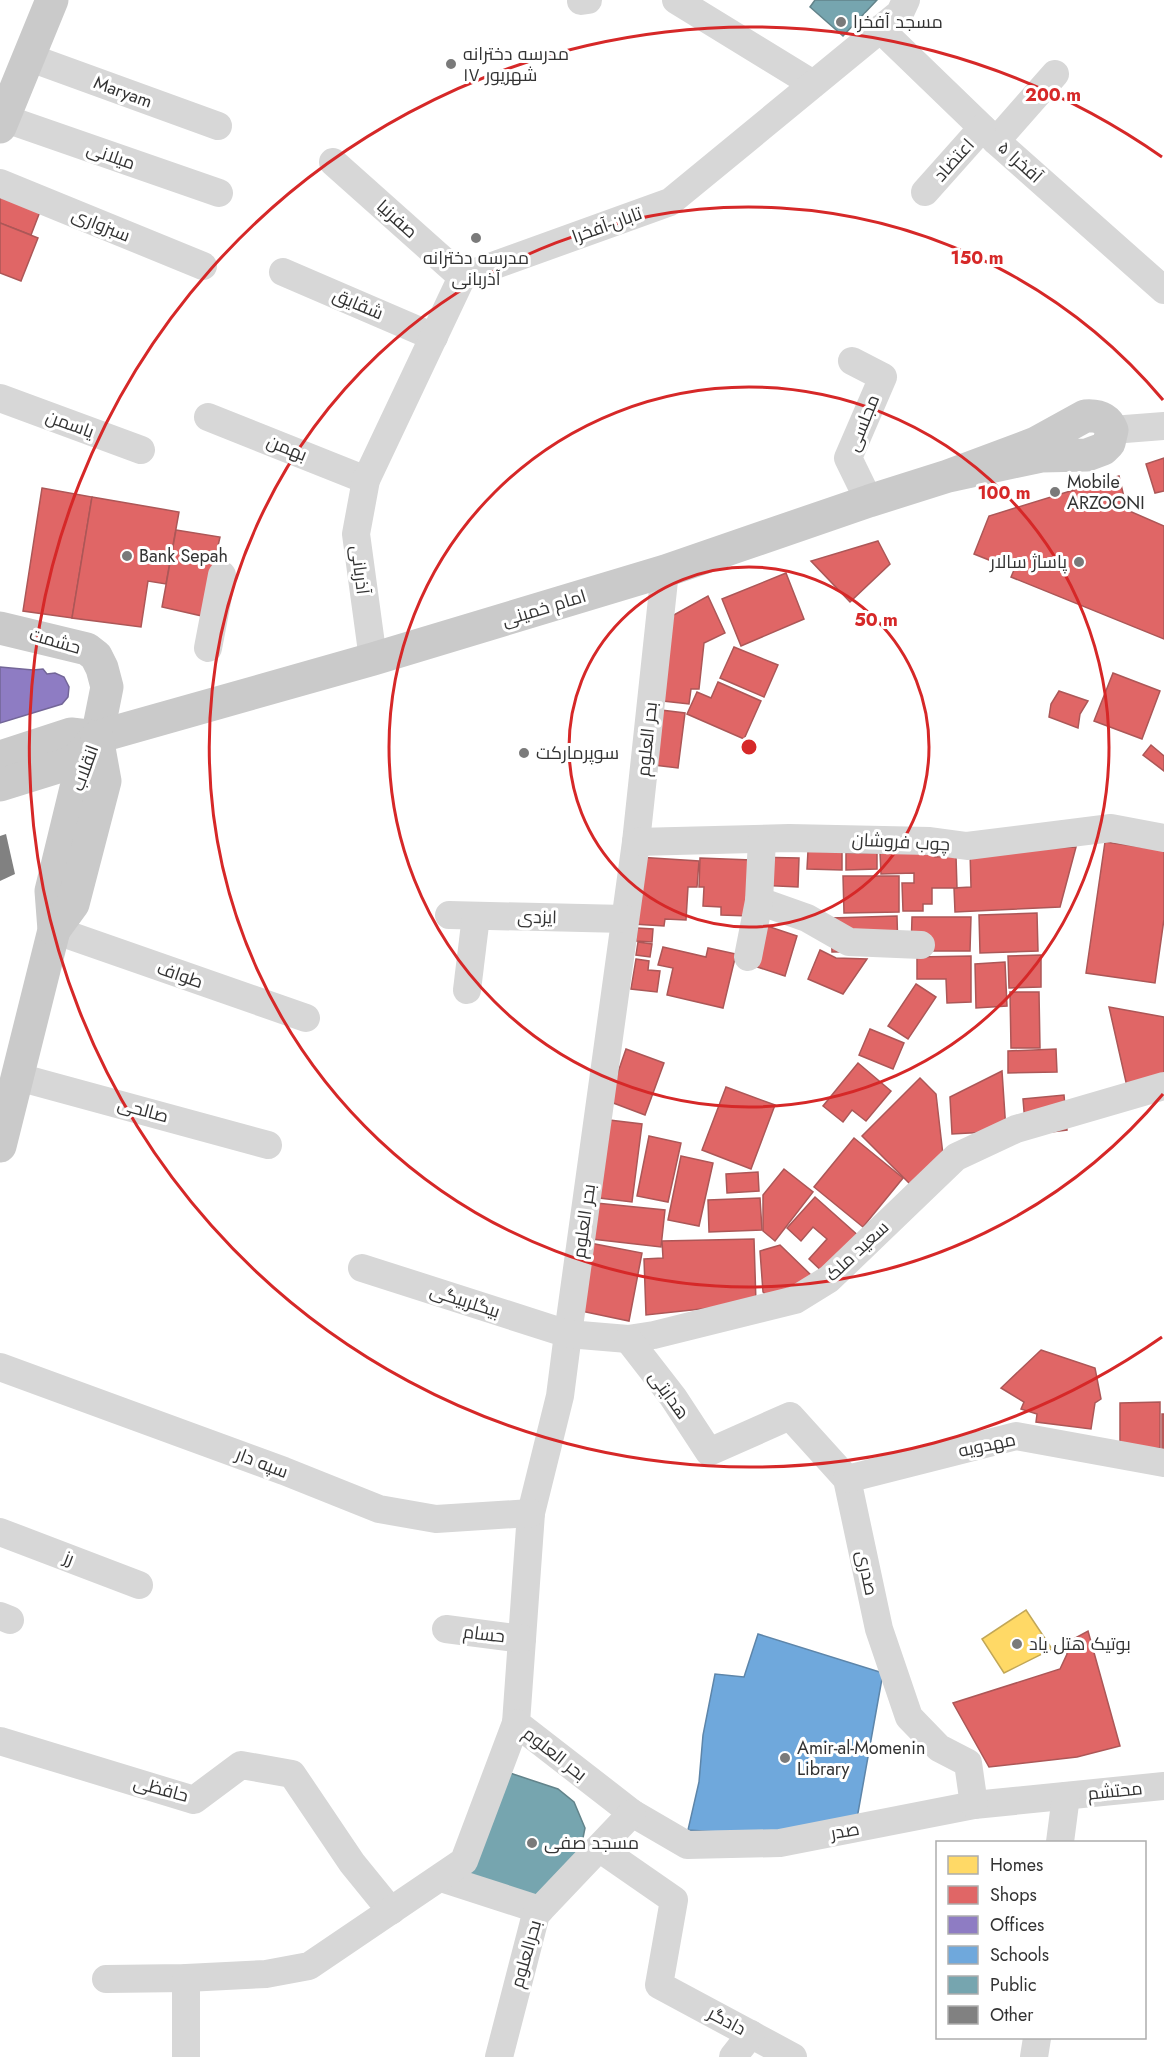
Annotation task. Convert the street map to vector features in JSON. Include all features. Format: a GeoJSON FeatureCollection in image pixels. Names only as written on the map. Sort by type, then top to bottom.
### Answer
{"type":"FeatureCollection","features":[{"type":"Feature","properties":{"kind":"main road"},"geometry":{"type":"LineString","coordinates":[[2,122],[51,0]]}},
{"type":"Feature","properties":{"kind":"main road"},"geometry":{"type":"LineString","coordinates":[[948,476],[1036,443],[1085,416],[1094,415],[1103,418],[1112,430]]}},
{"type":"Feature","properties":{"kind":"main road","name":"امام خمینی"},"geometry":{"type":"LineString","coordinates":[[0,757],[71,734],[97,736],[373,659],[665,571],[948,476],[1041,456],[1087,455],[1103,449],[1109,443],[1112,430]]}},
{"type":"Feature","properties":{"kind":"main road","name":"حشمت"},"geometry":{"type":"LineString","coordinates":[[0,627],[61,641],[87,649],[96,656],[107,687],[97,736]]}},
{"type":"Feature","properties":{"kind":"main road"},"geometry":{"type":"LineString","coordinates":[[0,785],[74,762],[97,736]]}},
{"type":"Feature","properties":{"kind":"main road","name":"انقلاب"},"geometry":{"type":"LineString","coordinates":[[0,1146],[54,930],[73,904],[105,781],[97,736]]}},
{"type":"Feature","properties":{"kind":"street"},"geometry":{"type":"LineString","coordinates":[[581,1],[588,0]]}},
{"type":"Feature","properties":{"kind":"street"},"geometry":{"type":"LineString","coordinates":[[676,0],[813,84]]}},
{"type":"Feature","properties":{"kind":"street","name":"تابان-آفخرا"},"geometry":{"type":"LineString","coordinates":[[462,277],[670,202],[900,13],[906,0]]}},
{"type":"Feature","properties":{"kind":"street","name":"آفخرا ۵"},"geometry":{"type":"LineString","coordinates":[[880,29],[989,134],[1164,290]]}},
{"type":"Feature","properties":{"kind":"street","name":"Maryam"},"geometry":{"type":"LineString","coordinates":[[28,57],[218,126]]}},
{"type":"Feature","properties":{"kind":"street","name":"اعتضاد"},"geometry":{"type":"LineString","coordinates":[[925,192],[1055,74]]}},
{"type":"Feature","properties":{"kind":"street","name":"میلانی"},"geometry":{"type":"LineString","coordinates":[[2,122],[219,193]]}},
{"type":"Feature","properties":{"kind":"street","name":"صفرنیا"},"geometry":{"type":"LineString","coordinates":[[333,162],[462,277]]}},
{"type":"Feature","properties":{"kind":"street","name":"سبزواری"},"geometry":{"type":"LineString","coordinates":[[0,183],[203,266]]}},
{"type":"Feature","properties":{"kind":"street","name":"شقایق"},"geometry":{"type":"LineString","coordinates":[[283,272],[434,336]]}},
{"type":"Feature","properties":{"kind":"street"},"geometry":{"type":"LineString","coordinates":[[366,480],[462,277]]}},
{"type":"Feature","properties":{"kind":"street","name":"مجلسی"},"geometry":{"type":"LineString","coordinates":[[852,361],[883,376],[848,458],[869,501]]}},
{"type":"Feature","properties":{"kind":"street","name":"یاسمن"},"geometry":{"type":"LineString","coordinates":[[0,398],[141,450]]}},
{"type":"Feature","properties":{"kind":"street","name":"بهمن"},"geometry":{"type":"LineString","coordinates":[[208,417],[366,480]]}},
{"type":"Feature","properties":{"kind":"street"},"geometry":{"type":"LineString","coordinates":[[1112,430],[1164,426]]}},
{"type":"Feature","properties":{"kind":"street","name":"آذربانی"},"geometry":{"type":"LineString","coordinates":[[366,480],[356,534],[373,659]]}},
{"type":"Feature","properties":{"kind":"street","name":"بحر العلوم"},"geometry":{"type":"LineString","coordinates":[[632,1814],[516,1723],[531,1514],[560,1396],[636,842],[665,571]]}},
{"type":"Feature","properties":{"kind":"street"},"geometry":{"type":"LineString","coordinates":[[208,648],[222,575]]}},
{"type":"Feature","properties":{"kind":"street","name":"چوب فروشان"},"geometry":{"type":"LineString","coordinates":[[636,842],[762,839],[930,842],[967,846],[1111,828],[1164,838]]}},
{"type":"Feature","properties":{"kind":"street"},"geometry":{"type":"LineString","coordinates":[[748,957],[759,901],[762,839]]}},
{"type":"Feature","properties":{"kind":"street"},"geometry":{"type":"LineString","coordinates":[[759,901],[807,918],[849,942],[921,945]]}},
{"type":"Feature","properties":{"kind":"street","name":"ایزدی"},"geometry":{"type":"LineString","coordinates":[[467,990],[463,915],[625,919]]}},
{"type":"Feature","properties":{"kind":"street","name":"طواف"},"geometry":{"type":"LineString","coordinates":[[54,930],[306,1018]]}},
{"type":"Feature","properties":{"kind":"street","name":"صالحی"},"geometry":{"type":"LineString","coordinates":[[18,1077],[268,1144]]}},
{"type":"Feature","properties":{"kind":"street","name":"سعید ملک"},"geometry":{"type":"LineString","coordinates":[[568,1334],[628,1339],[795,1300],[829,1279],[956,1157],[1017,1129],[1164,1086]]}},
{"type":"Feature","properties":{"kind":"street","name":"بیگلربیگی"},"geometry":{"type":"LineString","coordinates":[[362,1268],[568,1334]]}},
{"type":"Feature","properties":{"kind":"street","name":"هدایتی"},"geometry":{"type":"LineString","coordinates":[[628,1339],[673,1397],[709,1452],[790,1416],[847,1479]]}},
{"type":"Feature","properties":{"kind":"street","name":"سپه دار"},"geometry":{"type":"LineString","coordinates":[[0,1367],[273,1467],[379,1509],[436,1519],[531,1514]]}},
{"type":"Feature","properties":{"kind":"street","name":"مهدویه"},"geometry":{"type":"LineString","coordinates":[[847,1479],[1016,1436],[1164,1463]]}},
{"type":"Feature","properties":{"kind":"street","name":"صدری"},"geometry":{"type":"LineString","coordinates":[[847,1479],[879,1629],[909,1717],[939,1749],[968,1763],[974,1805]]}},
{"type":"Feature","properties":{"kind":"street","name":"رز"},"geometry":{"type":"LineString","coordinates":[[0,1532],[139,1585]]}},
{"type":"Feature","properties":{"kind":"street","name":"حسام"},"geometry":{"type":"LineString","coordinates":[[446,1629],[522,1639]]}},
{"type":"Feature","properties":{"kind":"street"},"geometry":{"type":"LineString","coordinates":[[106,1979],[266,1974],[309,1966],[464,1861],[516,1723]]}},
{"type":"Feature","properties":{"kind":"street","name":"حافظی"},"geometry":{"type":"LineString","coordinates":[[0,1742],[194,1800],[241,1765],[292,1774],[352,1863],[391,1911]]}},
{"type":"Feature","properties":{"kind":"street","name":"محتشم"},"geometry":{"type":"LineString","coordinates":[[1066,1796],[1164,1786]]}},
{"type":"Feature","properties":{"kind":"street"},"geometry":{"type":"LineString","coordinates":[[1060,1841],[1066,1796]]}},
{"type":"Feature","properties":{"kind":"street","name":"صدر"},"geometry":{"type":"LineString","coordinates":[[632,1814],[687,1845],[780,1843],[974,1805],[1066,1796]]}},
{"type":"Feature","properties":{"kind":"street","name":"بحرالعلوم"},"geometry":{"type":"LineString","coordinates":[[499,2057],[536,1914],[632,1814]]}},
{"type":"Feature","properties":{"kind":"street","name":"دادگر"},"geometry":{"type":"LineString","coordinates":[[599,1848],[674,1900],[659,1985],[793,2057]]}},
{"type":"Feature","properties":{"kind":"street"},"geometry":{"type":"LineString","coordinates":[[441,1878],[540,1910]]}},
{"type":"Feature","properties":{"kind":"street"},"geometry":{"type":"LineString","coordinates":[[186,1978],[186,2057]]}},
{"type":"Feature","properties":{"kind":"street"},"geometry":{"type":"LineString","coordinates":[[733,2057],[752,2034]]}},
{"type":"Feature","properties":{"kind":"street"},"geometry":{"type":"LineString","coordinates":[[1034,2057],[1037,2039]]}},
{"type":"Feature","properties":{"kind":"building: Homes","name":"بوتیک هتل یاد"},"geometry":{"type":"Polygon","coordinates":[[[1026,1610],[1052,1649],[1004,1673],[982,1639],[1026,1610]]]}},
{"type":"Feature","properties":{"kind":"building: Shops"},"geometry":{"type":"Polygon","coordinates":[[[0,193],[41,209],[31,235],[0,223],[0,193]]]}},
{"type":"Feature","properties":{"kind":"building: Shops"},"geometry":{"type":"Polygon","coordinates":[[[0,223],[38,238],[21,281],[0,273],[0,223]]]}},
{"type":"Feature","properties":{"kind":"building: Shops"},"geometry":{"type":"Polygon","coordinates":[[[1164,458],[1164,491],[1155,493],[1146,464],[1164,458]]]}},
{"type":"Feature","properties":{"kind":"building: Shops","name":"پاساژ سالار"},"geometry":{"type":"Polygon","coordinates":[[[1119,476],[1127,510],[1164,526],[1164,639],[1011,577],[1014,570],[974,554],[989,516],[1119,476]]]}},
{"type":"Feature","properties":{"kind":"building: Shops"},"geometry":{"type":"Polygon","coordinates":[[[42,488],[92,497],[72,618],[23,611],[42,488]]]}},
{"type":"Feature","properties":{"kind":"building: Shops","name":"Bank Sepah"},"geometry":{"type":"Polygon","coordinates":[[[92,497],[179,512],[166,584],[148,581],[141,627],[72,618],[92,497]]]}},
{"type":"Feature","properties":{"kind":"building: Shops"},"geometry":{"type":"Polygon","coordinates":[[[176,530],[220,537],[202,616],[162,607],[176,530]]]}},
{"type":"Feature","properties":{"kind":"building: Shops"},"geometry":{"type":"Polygon","coordinates":[[[878,541],[890,564],[850,602],[811,561],[878,541]]]}},
{"type":"Feature","properties":{"kind":"building: Shops"},"geometry":{"type":"Polygon","coordinates":[[[786,573],[804,619],[741,646],[722,599],[786,573]]]}},
{"type":"Feature","properties":{"kind":"building: Shops"},"geometry":{"type":"Polygon","coordinates":[[[708,596],[725,633],[704,643],[699,689],[691,689],[689,704],[663,701],[672,616],[708,596]]]}},
{"type":"Feature","properties":{"kind":"building: Shops"},"geometry":{"type":"Polygon","coordinates":[[[734,647],[778,665],[764,697],[720,678],[734,647]]]}},
{"type":"Feature","properties":{"kind":"building: Shops"},"geometry":{"type":"Polygon","coordinates":[[[1113,673],[1160,691],[1142,739],[1094,721],[1113,673]]]}},
{"type":"Feature","properties":{"kind":"building: Shops"},"geometry":{"type":"Polygon","coordinates":[[[718,682],[761,701],[744,739],[687,714],[697,692],[711,698],[718,682]]]}},
{"type":"Feature","properties":{"kind":"building: Shops"},"geometry":{"type":"Polygon","coordinates":[[[1059,691],[1088,701],[1080,714],[1078,728],[1049,717],[1051,704],[1059,691]]]}},
{"type":"Feature","properties":{"kind":"building: Shops"},"geometry":{"type":"Polygon","coordinates":[[[661,710],[685,713],[678,768],[654,765],[661,710]]]}},
{"type":"Feature","properties":{"kind":"building: Shops"},"geometry":{"type":"Polygon","coordinates":[[[1151,745],[1164,756],[1164,771],[1143,755],[1151,745]]]}},
{"type":"Feature","properties":{"kind":"building: Shops"},"geometry":{"type":"Polygon","coordinates":[[[1105,842],[1164,850],[1164,919],[1155,983],[1086,973],[1105,842]]]}},
{"type":"Feature","properties":{"kind":"building: Shops"},"geometry":{"type":"Polygon","coordinates":[[[1076,847],[1060,907],[955,912],[954,888],[971,887],[970,851],[1076,847]]]}},
{"type":"Feature","properties":{"kind":"building: Shops"},"geometry":{"type":"Polygon","coordinates":[[[808,851],[842,852],[842,870],[807,869],[808,851]]]}},
{"type":"Feature","properties":{"kind":"building: Shops"},"geometry":{"type":"Polygon","coordinates":[[[935,851],[935,857],[956,856],[957,888],[932,888],[932,904],[923,904],[923,911],[903,911],[902,883],[914,883],[914,873],[881,874],[880,852],[935,851]]]}},
{"type":"Feature","properties":{"kind":"building: Shops"},"geometry":{"type":"Polygon","coordinates":[[[846,853],[877,853],[877,869],[846,870],[846,853]]]}},
{"type":"Feature","properties":{"kind":"building: Shops"},"geometry":{"type":"Polygon","coordinates":[[[637,857],[699,861],[697,887],[688,887],[686,920],[665,919],[664,926],[633,924],[637,857]]]}},
{"type":"Feature","properties":{"kind":"building: Shops"},"geometry":{"type":"Polygon","coordinates":[[[756,857],[799,858],[798,887],[755,885],[756,857]]]}},
{"type":"Feature","properties":{"kind":"building: Shops"},"geometry":{"type":"Polygon","coordinates":[[[700,858],[751,860],[749,916],[721,915],[721,907],[703,906],[704,887],[699,887],[700,858]]]}},
{"type":"Feature","properties":{"kind":"building: Shops"},"geometry":{"type":"Polygon","coordinates":[[[843,876],[899,876],[899,912],[844,913],[843,876]]]}},
{"type":"Feature","properties":{"kind":"building: Shops"},"geometry":{"type":"Polygon","coordinates":[[[1037,913],[1038,951],[980,953],[979,915],[1037,913]]]}},
{"type":"Feature","properties":{"kind":"building: Shops"},"geometry":{"type":"Polygon","coordinates":[[[897,916],[898,951],[832,952],[831,918],[897,916]]]}},
{"type":"Feature","properties":{"kind":"building: Shops"},"geometry":{"type":"Polygon","coordinates":[[[912,917],[971,917],[970,951],[911,951],[912,917]]]}},
{"type":"Feature","properties":{"kind":"building: Shops"},"geometry":{"type":"Polygon","coordinates":[[[755,922],[797,936],[785,976],[742,962],[755,922]]]}},
{"type":"Feature","properties":{"kind":"building: Shops"},"geometry":{"type":"Polygon","coordinates":[[[637,928],[653,929],[652,942],[636,941],[637,928]]]}},
{"type":"Feature","properties":{"kind":"building: Shops"},"geometry":{"type":"Polygon","coordinates":[[[638,942],[652,944],[650,957],[636,955],[638,942]]]}},
{"type":"Feature","properties":{"kind":"building: Shops"},"geometry":{"type":"Polygon","coordinates":[[[663,947],[706,957],[708,948],[736,954],[723,1008],[667,995],[673,968],[658,965],[663,947]]]}},
{"type":"Feature","properties":{"kind":"building: Shops"},"geometry":{"type":"Polygon","coordinates":[[[820,950],[836,958],[867,959],[843,994],[808,979],[820,950]]]}},
{"type":"Feature","properties":{"kind":"building: Shops"},"geometry":{"type":"Polygon","coordinates":[[[1041,955],[1041,987],[1009,988],[1008,956],[1041,955]]]}},
{"type":"Feature","properties":{"kind":"building: Shops"},"geometry":{"type":"Polygon","coordinates":[[[971,956],[971,1002],[947,1003],[946,979],[917,979],[917,957],[971,956]]]}},
{"type":"Feature","properties":{"kind":"building: Shops"},"geometry":{"type":"Polygon","coordinates":[[[636,959],[649,961],[648,970],[660,971],[657,992],[631,989],[636,959]]]}},
{"type":"Feature","properties":{"kind":"building: Shops"},"geometry":{"type":"Polygon","coordinates":[[[1005,962],[1007,1006],[976,1008],[975,964],[1005,962]]]}},
{"type":"Feature","properties":{"kind":"building: Shops"},"geometry":{"type":"Polygon","coordinates":[[[916,984],[936,997],[908,1039],[888,1026],[916,984]]]}},
{"type":"Feature","properties":{"kind":"building: Shops"},"geometry":{"type":"Polygon","coordinates":[[[1010,992],[1039,992],[1040,1048],[1011,1048],[1010,992]]]}},
{"type":"Feature","properties":{"kind":"building: Shops"},"geometry":{"type":"Polygon","coordinates":[[[1109,1007],[1164,1017],[1164,1076],[1128,1091],[1109,1007]]]}},
{"type":"Feature","properties":{"kind":"building: Shops"},"geometry":{"type":"Polygon","coordinates":[[[870,1029],[904,1043],[893,1069],[859,1055],[870,1029]]]}},
{"type":"Feature","properties":{"kind":"building: Shops"},"geometry":{"type":"Polygon","coordinates":[[[626,1049],[664,1063],[645,1115],[608,1101],[626,1049]]]}},
{"type":"Feature","properties":{"kind":"building: Shops"},"geometry":{"type":"Polygon","coordinates":[[[1056,1049],[1057,1072],[1008,1073],[1008,1051],[1056,1049]]]}},
{"type":"Feature","properties":{"kind":"building: Shops"},"geometry":{"type":"Polygon","coordinates":[[[858,1063],[891,1091],[866,1121],[852,1110],[843,1122],[823,1106],[858,1063]]]}},
{"type":"Feature","properties":{"kind":"building: Shops"},"geometry":{"type":"Polygon","coordinates":[[[1002,1071],[1006,1131],[952,1134],[950,1097],[1002,1071]]]}},
{"type":"Feature","properties":{"kind":"building: Shops"},"geometry":{"type":"Polygon","coordinates":[[[920,1078],[936,1094],[943,1155],[912,1186],[862,1136],[920,1078]]]}},
{"type":"Feature","properties":{"kind":"building: Shops"},"geometry":{"type":"Polygon","coordinates":[[[726,1087],[775,1105],[751,1169],[702,1150],[726,1087]]]}},
{"type":"Feature","properties":{"kind":"building: Shops"},"geometry":{"type":"Polygon","coordinates":[[[1064,1095],[1067,1130],[1026,1135],[1023,1099],[1064,1095]]]}},
{"type":"Feature","properties":{"kind":"building: Shops"},"geometry":{"type":"Polygon","coordinates":[[[601,1119],[642,1124],[632,1202],[591,1197],[601,1119]]]}},
{"type":"Feature","properties":{"kind":"building: Shops"},"geometry":{"type":"Polygon","coordinates":[[[649,1136],[681,1143],[668,1202],[637,1196],[649,1136]]]}},
{"type":"Feature","properties":{"kind":"building: Shops"},"geometry":{"type":"Polygon","coordinates":[[[854,1138],[903,1178],[863,1227],[814,1187],[854,1138]]]}},
{"type":"Feature","properties":{"kind":"building: Shops"},"geometry":{"type":"Polygon","coordinates":[[[681,1156],[713,1163],[699,1226],[668,1220],[681,1156]]]}},
{"type":"Feature","properties":{"kind":"building: Shops"},"geometry":{"type":"Polygon","coordinates":[[[784,1169],[813,1192],[775,1241],[763,1231],[763,1195],[784,1169]]]}},
{"type":"Feature","properties":{"kind":"building: Shops"},"geometry":{"type":"Polygon","coordinates":[[[758,1172],[759,1191],[727,1193],[726,1174],[758,1172]]]}},
{"type":"Feature","properties":{"kind":"building: Shops"},"geometry":{"type":"Polygon","coordinates":[[[815,1197],[861,1238],[827,1276],[809,1259],[827,1239],[813,1227],[801,1241],[787,1228],[815,1197]]]}},
{"type":"Feature","properties":{"kind":"building: Shops"},"geometry":{"type":"Polygon","coordinates":[[[760,1198],[762,1230],[709,1232],[708,1200],[760,1198]]]}},
{"type":"Feature","properties":{"kind":"building: Shops"},"geometry":{"type":"Polygon","coordinates":[[[596,1203],[665,1210],[661,1247],[592,1239],[596,1203]]]}},
{"type":"Feature","properties":{"kind":"building: Shops"},"geometry":{"type":"Polygon","coordinates":[[[754,1239],[756,1303],[646,1315],[644,1259],[663,1258],[662,1241],[754,1239]]]}},
{"type":"Feature","properties":{"kind":"building: Shops"},"geometry":{"type":"Polygon","coordinates":[[[590,1243],[642,1253],[629,1321],[576,1310],[590,1243]]]}},
{"type":"Feature","properties":{"kind":"building: Shops"},"geometry":{"type":"Polygon","coordinates":[[[780,1245],[813,1277],[769,1298],[763,1292],[760,1251],[780,1245]]]}},
{"type":"Feature","properties":{"kind":"building: Shops"},"geometry":{"type":"Polygon","coordinates":[[[1041,1350],[1095,1368],[1101,1399],[1095,1403],[1091,1429],[1036,1422],[1037,1414],[1021,1409],[1024,1402],[1001,1388],[1041,1350]]]}},
{"type":"Feature","properties":{"kind":"building: Shops"},"geometry":{"type":"Polygon","coordinates":[[[1160,1402],[1160,1448],[1120,1449],[1120,1403],[1160,1402]]]}},
{"type":"Feature","properties":{"kind":"building: Shops"},"geometry":{"type":"Polygon","coordinates":[[[1162,1414],[1164,1414],[1164,1451],[1162,1451],[1162,1414]]]}},
{"type":"Feature","properties":{"kind":"building: Shops"},"geometry":{"type":"Polygon","coordinates":[[[1088,1631],[1120,1746],[1077,1757],[989,1767],[953,1703],[1060,1669],[1067,1654],[1066,1643],[1088,1631]]]}},
{"type":"Feature","properties":{"kind":"building: Offices"},"geometry":{"type":"Polygon","coordinates":[[[0,667],[43,669],[47,674],[55,673],[64,677],[69,687],[68,697],[62,704],[0,723],[0,667]]]}},
{"type":"Feature","properties":{"kind":"building: Schools","name":"Amir-al-Momenin Library"},"geometry":{"type":"Polygon","coordinates":[[[758,1634],[883,1673],[856,1824],[778,1836],[688,1830],[699,1782],[703,1735],[715,1674],[744,1677],[758,1634]]]}},
{"type":"Feature","properties":{"kind":"building: Public","name":"مسجد آفخرا"},"geometry":{"type":"Polygon","coordinates":[[[815,0],[877,0],[843,36],[810,7],[815,0]]]}},
{"type":"Feature","properties":{"kind":"building: Public","name":"مسجد صفی"},"geometry":{"type":"Polygon","coordinates":[[[510,1773],[558,1789],[574,1802],[585,1828],[579,1858],[536,1905],[467,1882],[510,1773]]]}},
{"type":"Feature","properties":{"kind":"building: Other"},"geometry":{"type":"Polygon","coordinates":[[[6,834],[15,874],[0,881],[0,836],[6,834]]]}},
{"type":"Feature","properties":{"kind":"place","name":"مسجد آفخرا"},"geometry":{"type":"Point","coordinates":[841,22]}},
{"type":"Feature","properties":{"kind":"place","name":"مدرسه دخترانه ۱۷ شهریور"},"geometry":{"type":"Point","coordinates":[451,64]}},
{"type":"Feature","properties":{"kind":"place","name":"مدرسه دخترانه آذربانی"},"geometry":{"type":"Point","coordinates":[476,238]}},
{"type":"Feature","properties":{"kind":"place","name":"Mobile ARZOONI"},"geometry":{"type":"Point","coordinates":[1055,492]}},
{"type":"Feature","properties":{"kind":"place","name":"Bank Sepah"},"geometry":{"type":"Point","coordinates":[127,556]}},
{"type":"Feature","properties":{"kind":"place","name":"پاساژ سالار"},"geometry":{"type":"Point","coordinates":[1079,562]}},
{"type":"Feature","properties":{"kind":"place","name":"سوپرمارکت"},"geometry":{"type":"Point","coordinates":[524,753]}},
{"type":"Feature","properties":{"kind":"place","name":"بوتیک هتل یاد"},"geometry":{"type":"Point","coordinates":[1017,1644]}},
{"type":"Feature","properties":{"kind":"place","name":"Amir-al-Momenin Library"},"geometry":{"type":"Point","coordinates":[785,1758]}},
{"type":"Feature","properties":{"kind":"place","name":"مسجد صفی"},"geometry":{"type":"Point","coordinates":[532,1843]}}]}
